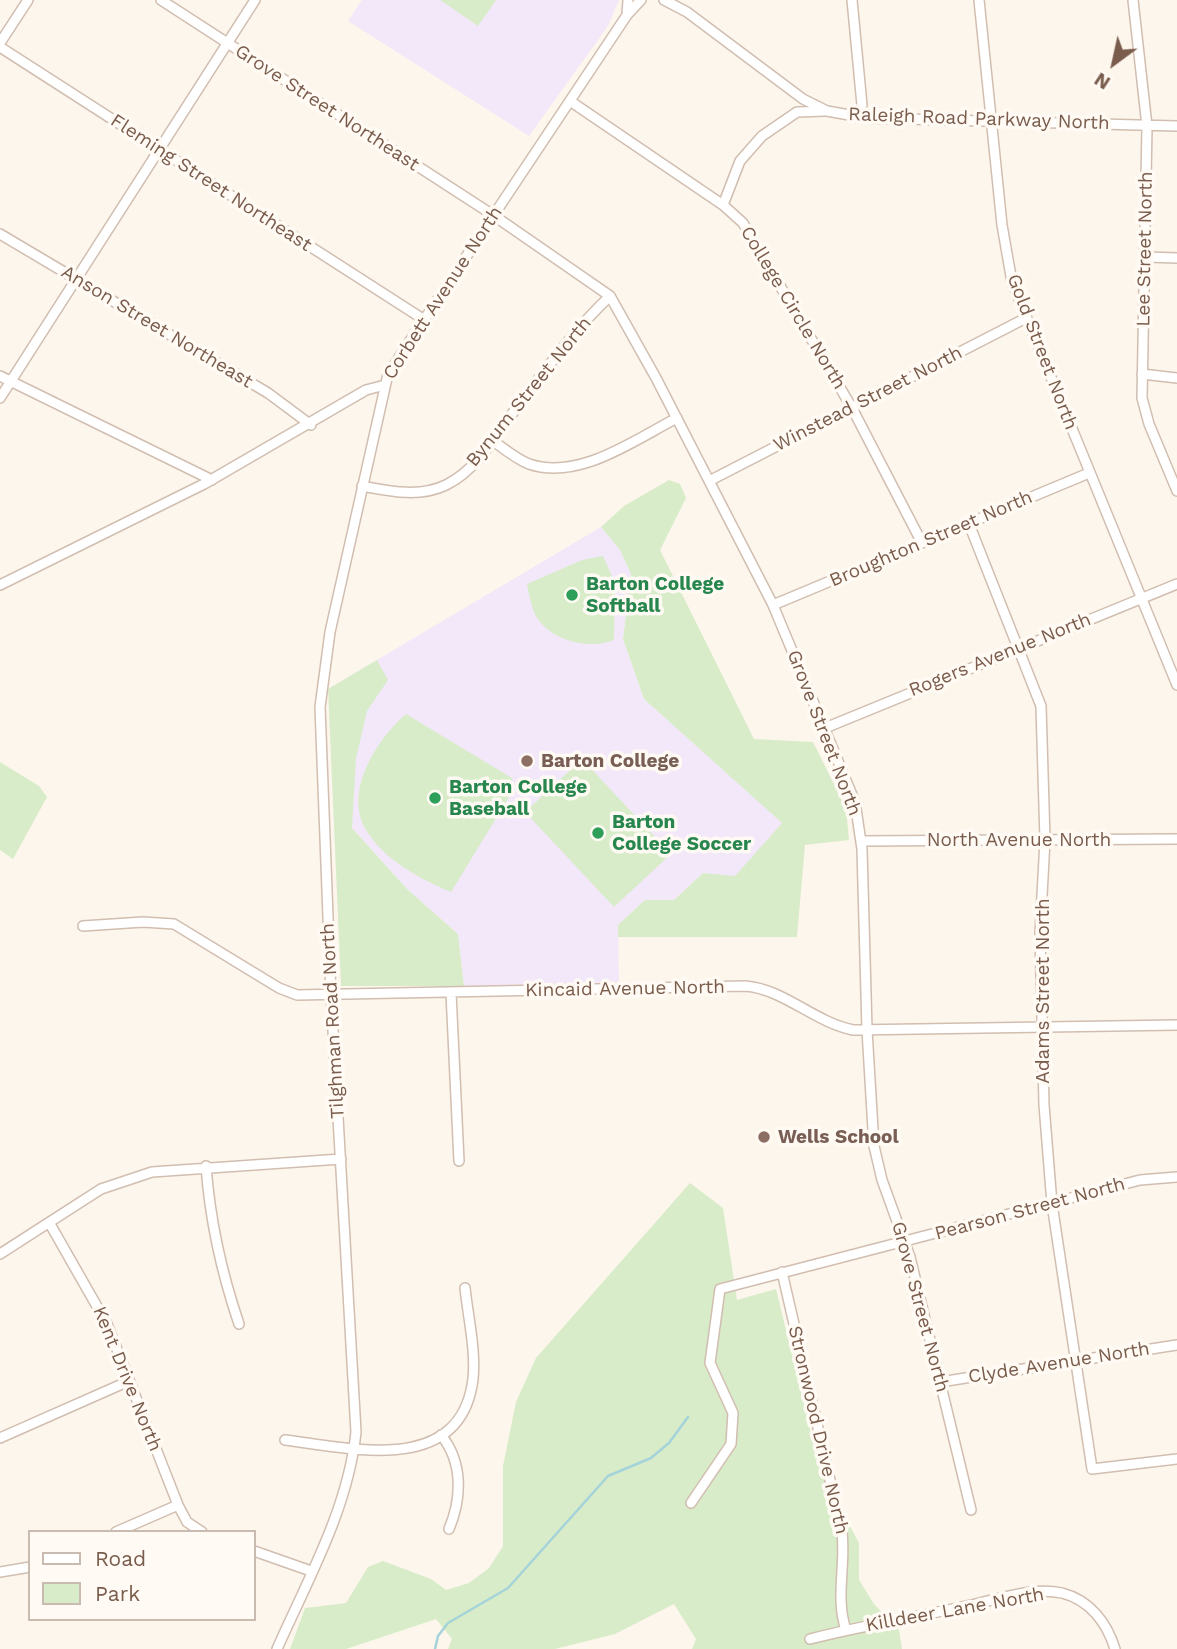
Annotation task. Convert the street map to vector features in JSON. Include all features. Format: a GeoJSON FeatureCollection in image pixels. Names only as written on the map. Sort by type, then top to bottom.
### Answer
{"type":"FeatureCollection","features":[{"type":"Feature","properties":{"kind":"street"},"geometry":{"type":"LineString","coordinates":[[0,45],[28,0]]}},
{"type":"Feature","properties":{"kind":"street","name":"Grove Street Northeast"},"geometry":{"type":"LineString","coordinates":[[160,0],[494,215]]}},
{"type":"Feature","properties":{"kind":"street"},"geometry":{"type":"LineString","coordinates":[[0,398],[255,0]]}},
{"type":"Feature","properties":{"kind":"street","name":"Corbett Avenue North"},"geometry":{"type":"LineString","coordinates":[[626,15],[628,0]]}},
{"type":"Feature","properties":{"kind":"street","name":"Corbett Avenue North"},"geometry":{"type":"LineString","coordinates":[[0,585],[212,480],[366,390],[385,385],[388,374],[422,319],[626,15],[641,0]]}},
{"type":"Feature","properties":{"kind":"street","name":"Raleigh Road Parkway North"},"geometry":{"type":"LineString","coordinates":[[664,0],[687,12],[791,90],[827,111],[866,118],[1177,126]]}},
{"type":"Feature","properties":{"kind":"street","name":"Raleigh Road Parkway North"},"geometry":{"type":"LineString","coordinates":[[677,0],[687,12]]}},
{"type":"Feature","properties":{"kind":"street"},"geometry":{"type":"LineString","coordinates":[[852,0],[862,106]]}},
{"type":"Feature","properties":{"kind":"street","name":"Gold Street North"},"geometry":{"type":"LineString","coordinates":[[978,0],[1008,260],[1026,318],[1177,685]]}},
{"type":"Feature","properties":{"kind":"street","name":"Lee Street North"},"geometry":{"type":"LineString","coordinates":[[1133,0],[1147,125],[1143,404],[1177,491]]}},
{"type":"Feature","properties":{"kind":"street","name":"Fleming Street Northeast"},"geometry":{"type":"LineString","coordinates":[[0,45],[422,319]]}},
{"type":"Feature","properties":{"kind":"street"},"geometry":{"type":"LineString","coordinates":[[791,90],[797,112]]}},
{"type":"Feature","properties":{"kind":"street","name":"College Circle North"},"geometry":{"type":"LineString","coordinates":[[570,101],[723,205],[743,223],[852,408],[922,543]]}},
{"type":"Feature","properties":{"kind":"street"},"geometry":{"type":"LineString","coordinates":[[723,205],[740,161],[751,146],[797,112],[827,111]]}},
{"type":"Feature","properties":{"kind":"street","name":"Grove Street North"},"geometry":{"type":"LineString","coordinates":[[494,215],[610,296],[677,418],[773,605],[855,802],[862,841],[867,1030],[874,1146],[888,1198],[906,1241],[971,1510]]}},
{"type":"Feature","properties":{"kind":"street","name":"Anson Street Northeast"},"geometry":{"type":"LineString","coordinates":[[0,234],[268,393],[310,425]]}},
{"type":"Feature","properties":{"kind":"street"},"geometry":{"type":"LineString","coordinates":[[1146,257],[1177,258]]}},
{"type":"Feature","properties":{"kind":"street","name":"Bynum Street North"},"geometry":{"type":"LineString","coordinates":[[362,486],[406,493],[445,486],[471,468],[567,342],[610,296]]}},
{"type":"Feature","properties":{"kind":"street","name":"Winstead Street North"},"geometry":{"type":"LineString","coordinates":[[709,481],[1026,318]]}},
{"type":"Feature","properties":{"kind":"street"},"geometry":{"type":"LineString","coordinates":[[1142,374],[1177,378]]}},
{"type":"Feature","properties":{"kind":"street"},"geometry":{"type":"LineString","coordinates":[[0,376],[212,480]]}},
{"type":"Feature","properties":{"kind":"street","name":"Tilghman Road North"},"geometry":{"type":"LineString","coordinates":[[277,1649],[343,1497],[354,1448],[355,1404],[331,995],[320,692],[385,385]]}},
{"type":"Feature","properties":{"kind":"street"},"geometry":{"type":"LineString","coordinates":[[492,440],[529,464],[568,467],[601,456],[677,418]]}},
{"type":"Feature","properties":{"kind":"street","name":"Broughton Street North"},"geometry":{"type":"LineString","coordinates":[[773,605],[1089,473]]}},
{"type":"Feature","properties":{"kind":"street","name":"Adams Street North"},"geometry":{"type":"LineString","coordinates":[[970,524],[1041,706],[1045,840],[1040,933],[1044,1105],[1052,1204],[1078,1360],[1092,1469],[1177,1459]]}},
{"type":"Feature","properties":{"kind":"street","name":"Rogers Avenue North"},"geometry":{"type":"LineString","coordinates":[[825,729],[1019,646],[1177,584]]}},
{"type":"Feature","properties":{"kind":"street","name":"North Avenue North"},"geometry":{"type":"LineString","coordinates":[[862,841],[1177,839]]}},
{"type":"Feature","properties":{"kind":"street","name":"Kincaid Avenue North"},"geometry":{"type":"LineString","coordinates":[[83,926],[143,922],[174,924],[290,993],[331,995],[757,987],[834,1026],[867,1030],[1177,1025]]}},
{"type":"Feature","properties":{"kind":"street"},"geometry":{"type":"LineString","coordinates":[[451,993],[460,1161]]}},
{"type":"Feature","properties":{"kind":"street"},"geometry":{"type":"LineString","coordinates":[[0,1254],[101,1189],[126,1180],[163,1170],[341,1159]]}},
{"type":"Feature","properties":{"kind":"street"},"geometry":{"type":"LineString","coordinates":[[205,1166],[210,1219],[223,1275],[239,1324]]}},
{"type":"Feature","properties":{"kind":"street","name":"Pearson Street North"},"geometry":{"type":"LineString","coordinates":[[691,1503],[731,1444],[733,1413],[710,1363],[720,1289],[1140,1180],[1177,1177]]}},
{"type":"Feature","properties":{"kind":"street","name":"Kent Drive North"},"geometry":{"type":"LineString","coordinates":[[50,1224],[107,1324],[184,1518],[199,1530]]}},
{"type":"Feature","properties":{"kind":"street","name":"Stronwood Drive North"},"geometry":{"type":"LineString","coordinates":[[782,1272],[842,1532],[844,1550],[839,1610],[846,1630]]}},
{"type":"Feature","properties":{"kind":"street"},"geometry":{"type":"LineString","coordinates":[[285,1440],[354,1448],[409,1450],[441,1435],[459,1416],[473,1380],[465,1288]]}},
{"type":"Feature","properties":{"kind":"street","name":"Clyde Avenue North"},"geometry":{"type":"LineString","coordinates":[[940,1382],[1177,1345]]}},
{"type":"Feature","properties":{"kind":"street"},"geometry":{"type":"LineString","coordinates":[[0,1438],[129,1381]]}},
{"type":"Feature","properties":{"kind":"street"},"geometry":{"type":"LineString","coordinates":[[441,1435],[454,1455],[458,1479],[449,1529]]}},
{"type":"Feature","properties":{"kind":"street"},"geometry":{"type":"LineString","coordinates":[[121,1530],[178,1505]]}},
{"type":"Feature","properties":{"kind":"street"},"geometry":{"type":"LineString","coordinates":[[256,1552],[311,1571]]}},
{"type":"Feature","properties":{"kind":"street"},"geometry":{"type":"LineString","coordinates":[[0,1572],[28,1567]]}},
{"type":"Feature","properties":{"kind":"street","name":"Killdeer Lane North"},"geometry":{"type":"LineString","coordinates":[[810,1639],[1034,1592],[1051,1591],[1074,1598],[1095,1612],[1109,1632],[1115,1649]]}},
{"type":"Feature","properties":{"kind":"shaded area"},"geometry":{"type":"Polygon","coordinates":[[[362,0],[619,0],[608,26],[529,136],[348,21],[362,0]]]}},
{"type":"Feature","properties":{"kind":"shaded area","name":"Barton College"},"geometry":{"type":"Polygon","coordinates":[[[601,527],[620,550],[631,574],[623,639],[644,699],[783,823],[735,877],[703,873],[674,900],[645,900],[618,925],[619,982],[464,986],[458,934],[407,889],[352,828],[328,689],[601,527]]]}},
{"type":"Feature","properties":{"kind":"green space"},"geometry":{"type":"Polygon","coordinates":[[[440,0],[496,0],[478,26],[440,0]]]}},
{"type":"Feature","properties":{"kind":"green space"},"geometry":{"type":"Polygon","coordinates":[[[669,480],[680,484],[686,498],[660,550],[754,739],[813,742],[846,808],[849,840],[805,845],[797,937],[618,937],[618,925],[645,900],[674,900],[703,873],[735,876],[782,823],[644,699],[623,639],[631,574],[620,550],[601,527],[624,506],[669,480]]]}},
{"type":"Feature","properties":{"kind":"green space","name":"Barton College Softball"},"geometry":{"type":"Polygon","coordinates":[[[603,556],[615,583],[614,640],[594,644],[571,641],[542,625],[531,605],[527,584],[582,560],[603,556]]]}},
{"type":"Feature","properties":{"kind":"green space"},"geometry":{"type":"Polygon","coordinates":[[[377,660],[388,680],[367,711],[356,759],[352,828],[407,889],[458,934],[464,986],[341,986],[328,689],[377,660]]]}},
{"type":"Feature","properties":{"kind":"green space","name":"Barton College Baseball"},"geometry":{"type":"Polygon","coordinates":[[[406,714],[512,778],[514,789],[451,892],[403,867],[381,849],[365,828],[360,813],[361,782],[367,766],[385,737],[406,714]]]}},
{"type":"Feature","properties":{"kind":"green space","name":"Barton College Soccer"},"geometry":{"type":"Polygon","coordinates":[[[582,759],[671,854],[614,907],[525,812],[582,759]]]}},
{"type":"Feature","properties":{"kind":"green space"},"geometry":{"type":"Polygon","coordinates":[[[0,762],[39,786],[47,797],[13,859],[0,850],[0,762]]]}},
{"type":"Feature","properties":{"kind":"green space"},"geometry":{"type":"Polygon","coordinates":[[[690,1183],[723,1208],[737,1300],[776,1289],[820,1470],[859,1543],[859,1580],[874,1604],[899,1630],[902,1649],[692,1649],[696,1639],[674,1604],[615,1634],[555,1649],[448,1649],[452,1639],[436,1619],[346,1649],[290,1649],[305,1608],[346,1603],[368,1567],[383,1561],[431,1579],[446,1590],[469,1583],[489,1568],[503,1546],[503,1466],[516,1402],[536,1358],[690,1183]]]}},
{"type":"Feature","properties":{"kind":"waterway"},"geometry":{"type":"LineString","coordinates":[[435,1649],[438,1636],[448,1623],[508,1588],[608,1476],[651,1458],[669,1443],[688,1417]]}},
{"type":"Feature","properties":{"kind":"place","name":"Barton College Softball"},"geometry":{"type":"Point","coordinates":[572,595]}},
{"type":"Feature","properties":{"kind":"place","name":"Barton College"},"geometry":{"type":"Point","coordinates":[527,761]}},
{"type":"Feature","properties":{"kind":"place","name":"Barton College Baseball"},"geometry":{"type":"Point","coordinates":[435,798]}},
{"type":"Feature","properties":{"kind":"place","name":"Barton College Soccer"},"geometry":{"type":"Point","coordinates":[598,833]}},
{"type":"Feature","properties":{"kind":"place","name":"Wells School"},"geometry":{"type":"Point","coordinates":[764,1137]}}]}
